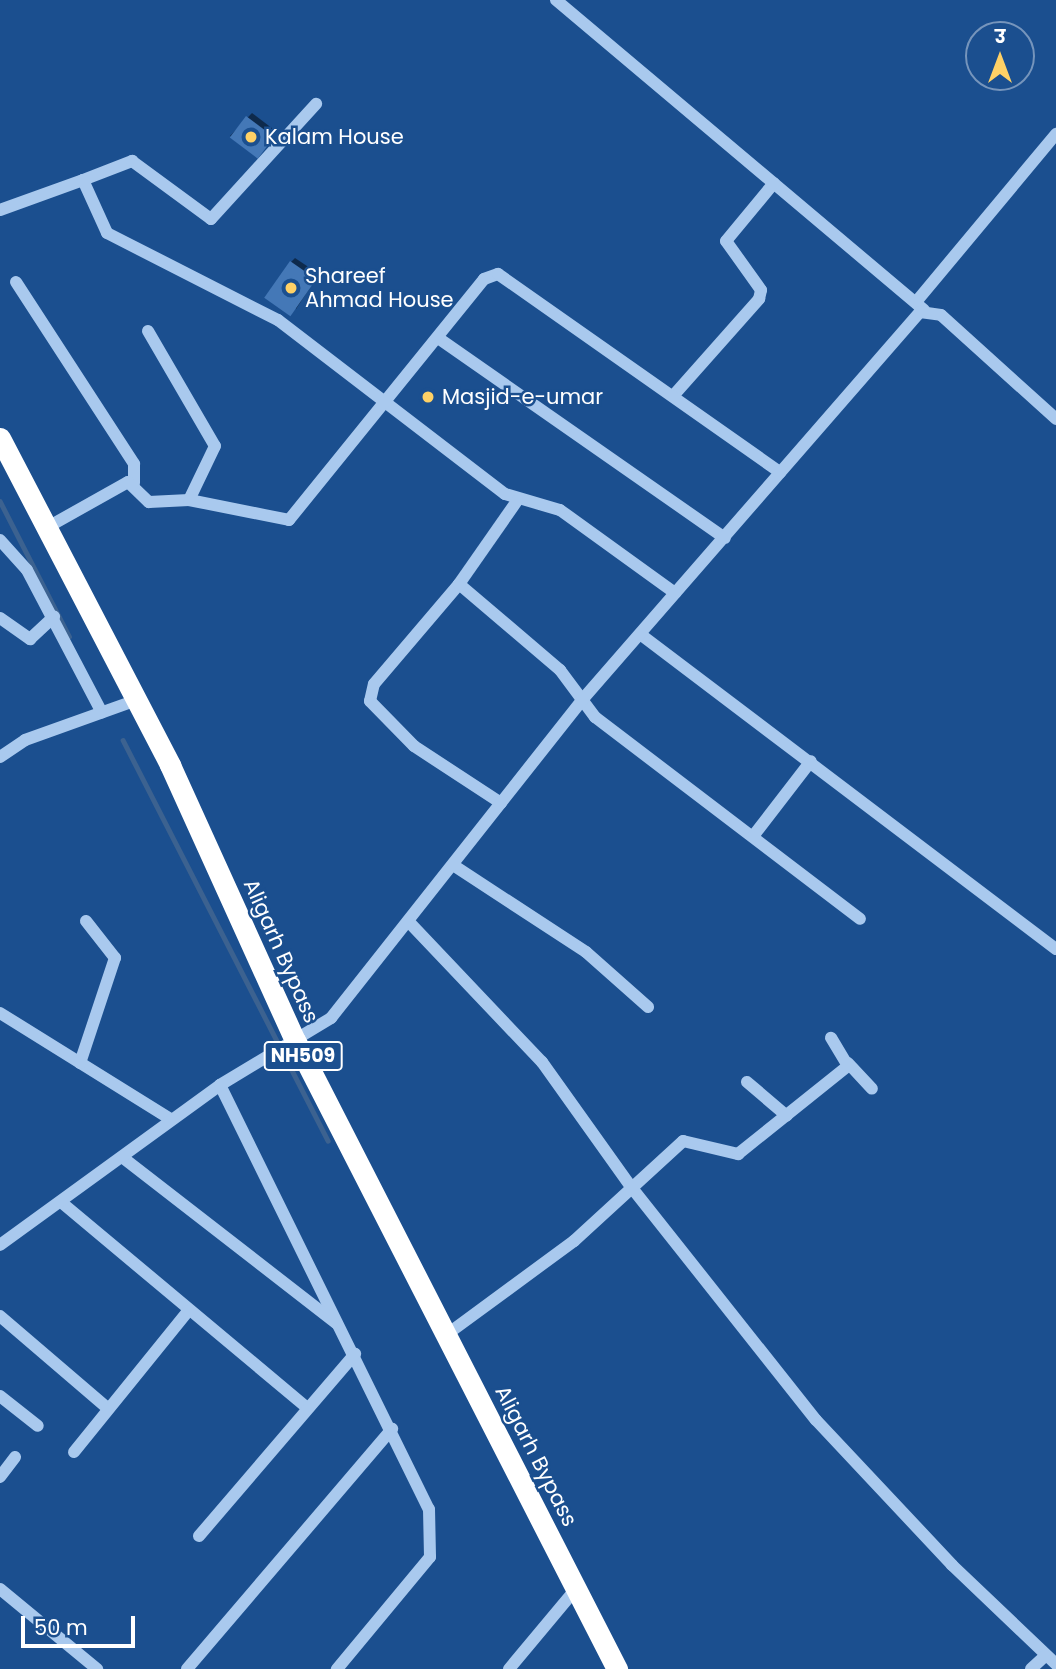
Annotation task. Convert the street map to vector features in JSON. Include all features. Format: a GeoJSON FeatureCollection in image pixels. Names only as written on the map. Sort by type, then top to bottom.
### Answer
{"type":"FeatureCollection","features":[{"type":"Feature","properties":{"kind":"highway","name":"Aligarh Bypass"},"geometry":{"type":"LineString","coordinates":[[0,438],[137,700],[291,1043],[446,1335],[617,1669]]}},
{"type":"Feature","properties":{"kind":"street"},"geometry":{"type":"LineString","coordinates":[[556,0],[920,306],[942,315],[1056,419]]}},
{"type":"Feature","properties":{"kind":"street"},"geometry":{"type":"LineString","coordinates":[[0,210],[132,161],[211,219],[316,104]]}},
{"type":"Feature","properties":{"kind":"street"},"geometry":{"type":"LineString","coordinates":[[0,1245],[220,1084],[331,1018],[582,700],[725,538],[920,306],[1056,134]]}},
{"type":"Feature","properties":{"kind":"street"},"geometry":{"type":"LineString","coordinates":[[83,180],[103,229],[278,320],[386,408],[517,501],[560,510],[676,593]]}},
{"type":"Feature","properties":{"kind":"street"},"geometry":{"type":"LineString","coordinates":[[673,396],[761,295],[726,241],[774,183]]}},
{"type":"Feature","properties":{"kind":"street"},"geometry":{"type":"LineString","coordinates":[[16,282],[134,464],[134,483],[149,502],[189,500],[289,520],[386,408],[441,340],[484,279],[498,274],[780,472]]}},
{"type":"Feature","properties":{"kind":"street"},"geometry":{"type":"LineString","coordinates":[[148,331],[215,446],[189,500]]}},
{"type":"Feature","properties":{"kind":"street"},"geometry":{"type":"LineString","coordinates":[[441,340],[725,538]]}},
{"type":"Feature","properties":{"kind":"street"},"geometry":{"type":"LineString","coordinates":[[46,528],[134,483]]}},
{"type":"Feature","properties":{"kind":"street"},"geometry":{"type":"LineString","coordinates":[[501,803],[414,746],[370,701],[374,684],[460,584],[517,501]]}},
{"type":"Feature","properties":{"kind":"street"},"geometry":{"type":"LineString","coordinates":[[0,540],[54,617],[102,713]]}},
{"type":"Feature","properties":{"kind":"street"},"geometry":{"type":"LineString","coordinates":[[460,584],[560,670],[595,717],[754,835],[860,919]]}},
{"type":"Feature","properties":{"kind":"street"},"geometry":{"type":"LineString","coordinates":[[0,618],[30,639],[54,617]]}},
{"type":"Feature","properties":{"kind":"street"},"geometry":{"type":"LineString","coordinates":[[640,634],[1056,949]]}},
{"type":"Feature","properties":{"kind":"street"},"geometry":{"type":"LineString","coordinates":[[0,758],[25,740],[137,700]]}},
{"type":"Feature","properties":{"kind":"street"},"geometry":{"type":"LineString","coordinates":[[754,835],[811,761]]}},
{"type":"Feature","properties":{"kind":"street"},"geometry":{"type":"LineString","coordinates":[[453,865],[535,925],[586,952],[648,1007]]}},
{"type":"Feature","properties":{"kind":"street"},"geometry":{"type":"LineString","coordinates":[[80,1063],[115,958],[86,921]]}},
{"type":"Feature","properties":{"kind":"street"},"geometry":{"type":"LineString","coordinates":[[408,921],[542,1062],[632,1188],[816,1420],[1051,1660],[1031,1669]]}},
{"type":"Feature","properties":{"kind":"street"},"geometry":{"type":"LineString","coordinates":[[0,1013],[170,1119]]}},
{"type":"Feature","properties":{"kind":"street"},"geometry":{"type":"LineString","coordinates":[[831,1038],[848,1063],[872,1088]]}},
{"type":"Feature","properties":{"kind":"street"},"geometry":{"type":"LineString","coordinates":[[446,1335],[545,1264],[683,1141],[734,1157],[788,1116],[848,1063]]}},
{"type":"Feature","properties":{"kind":"street"},"geometry":{"type":"LineString","coordinates":[[747,1082],[788,1116]]}},
{"type":"Feature","properties":{"kind":"street"},"geometry":{"type":"LineString","coordinates":[[220,1084],[426,1496],[433,1550],[337,1669]]}},
{"type":"Feature","properties":{"kind":"street"},"geometry":{"type":"LineString","coordinates":[[122,1157],[339,1325]]}},
{"type":"Feature","properties":{"kind":"street"},"geometry":{"type":"LineString","coordinates":[[61,1202],[188,1311],[305,1406]]}},
{"type":"Feature","properties":{"kind":"street"},"geometry":{"type":"LineString","coordinates":[[74,1452],[106,1408],[188,1311]]}},
{"type":"Feature","properties":{"kind":"street"},"geometry":{"type":"LineString","coordinates":[[0,1316],[106,1408]]}},
{"type":"Feature","properties":{"kind":"street"},"geometry":{"type":"LineString","coordinates":[[199,1536],[305,1406],[355,1354]]}},
{"type":"Feature","properties":{"kind":"street"},"geometry":{"type":"LineString","coordinates":[[0,1396],[38,1426]]}},
{"type":"Feature","properties":{"kind":"street"},"geometry":{"type":"LineString","coordinates":[[187,1669],[392,1429]]}},
{"type":"Feature","properties":{"kind":"street"},"geometry":{"type":"LineString","coordinates":[[0,1477],[15,1457]]}},
{"type":"Feature","properties":{"kind":"street"},"geometry":{"type":"LineString","coordinates":[[0,1589],[97,1669]]}},
{"type":"Feature","properties":{"kind":"street"},"geometry":{"type":"LineString","coordinates":[[509,1669],[576,1589]]}},
{"type":"Feature","properties":{"kind":"building","name":"Kalam House"},"geometry":{"type":"Polygon","coordinates":[[[246,116],[274,137],[258,159],[230,138],[246,116]]]}},
{"type":"Feature","properties":{"kind":"building","name":"Shareef Ahmad House"},"geometry":{"type":"Polygon","coordinates":[[[290,261],[316,279],[290,316],[264,298],[290,261]]]}},
{"type":"Feature","properties":{"kind":"waterway"},"geometry":{"type":"LineString","coordinates":[[0,501],[69,636]]}},
{"type":"Feature","properties":{"kind":"waterway"},"geometry":{"type":"LineString","coordinates":[[123,740],[328,1141]]}},
{"type":"Feature","properties":{"kind":"place","name":"Kalam House"},"geometry":{"type":"Point","coordinates":[251,137]}},
{"type":"Feature","properties":{"kind":"place","name":"Shareef Ahmad House"},"geometry":{"type":"Point","coordinates":[291,288]}},
{"type":"Feature","properties":{"kind":"place","name":"Masjid-e-umar"},"geometry":{"type":"Point","coordinates":[428,397]}}]}
